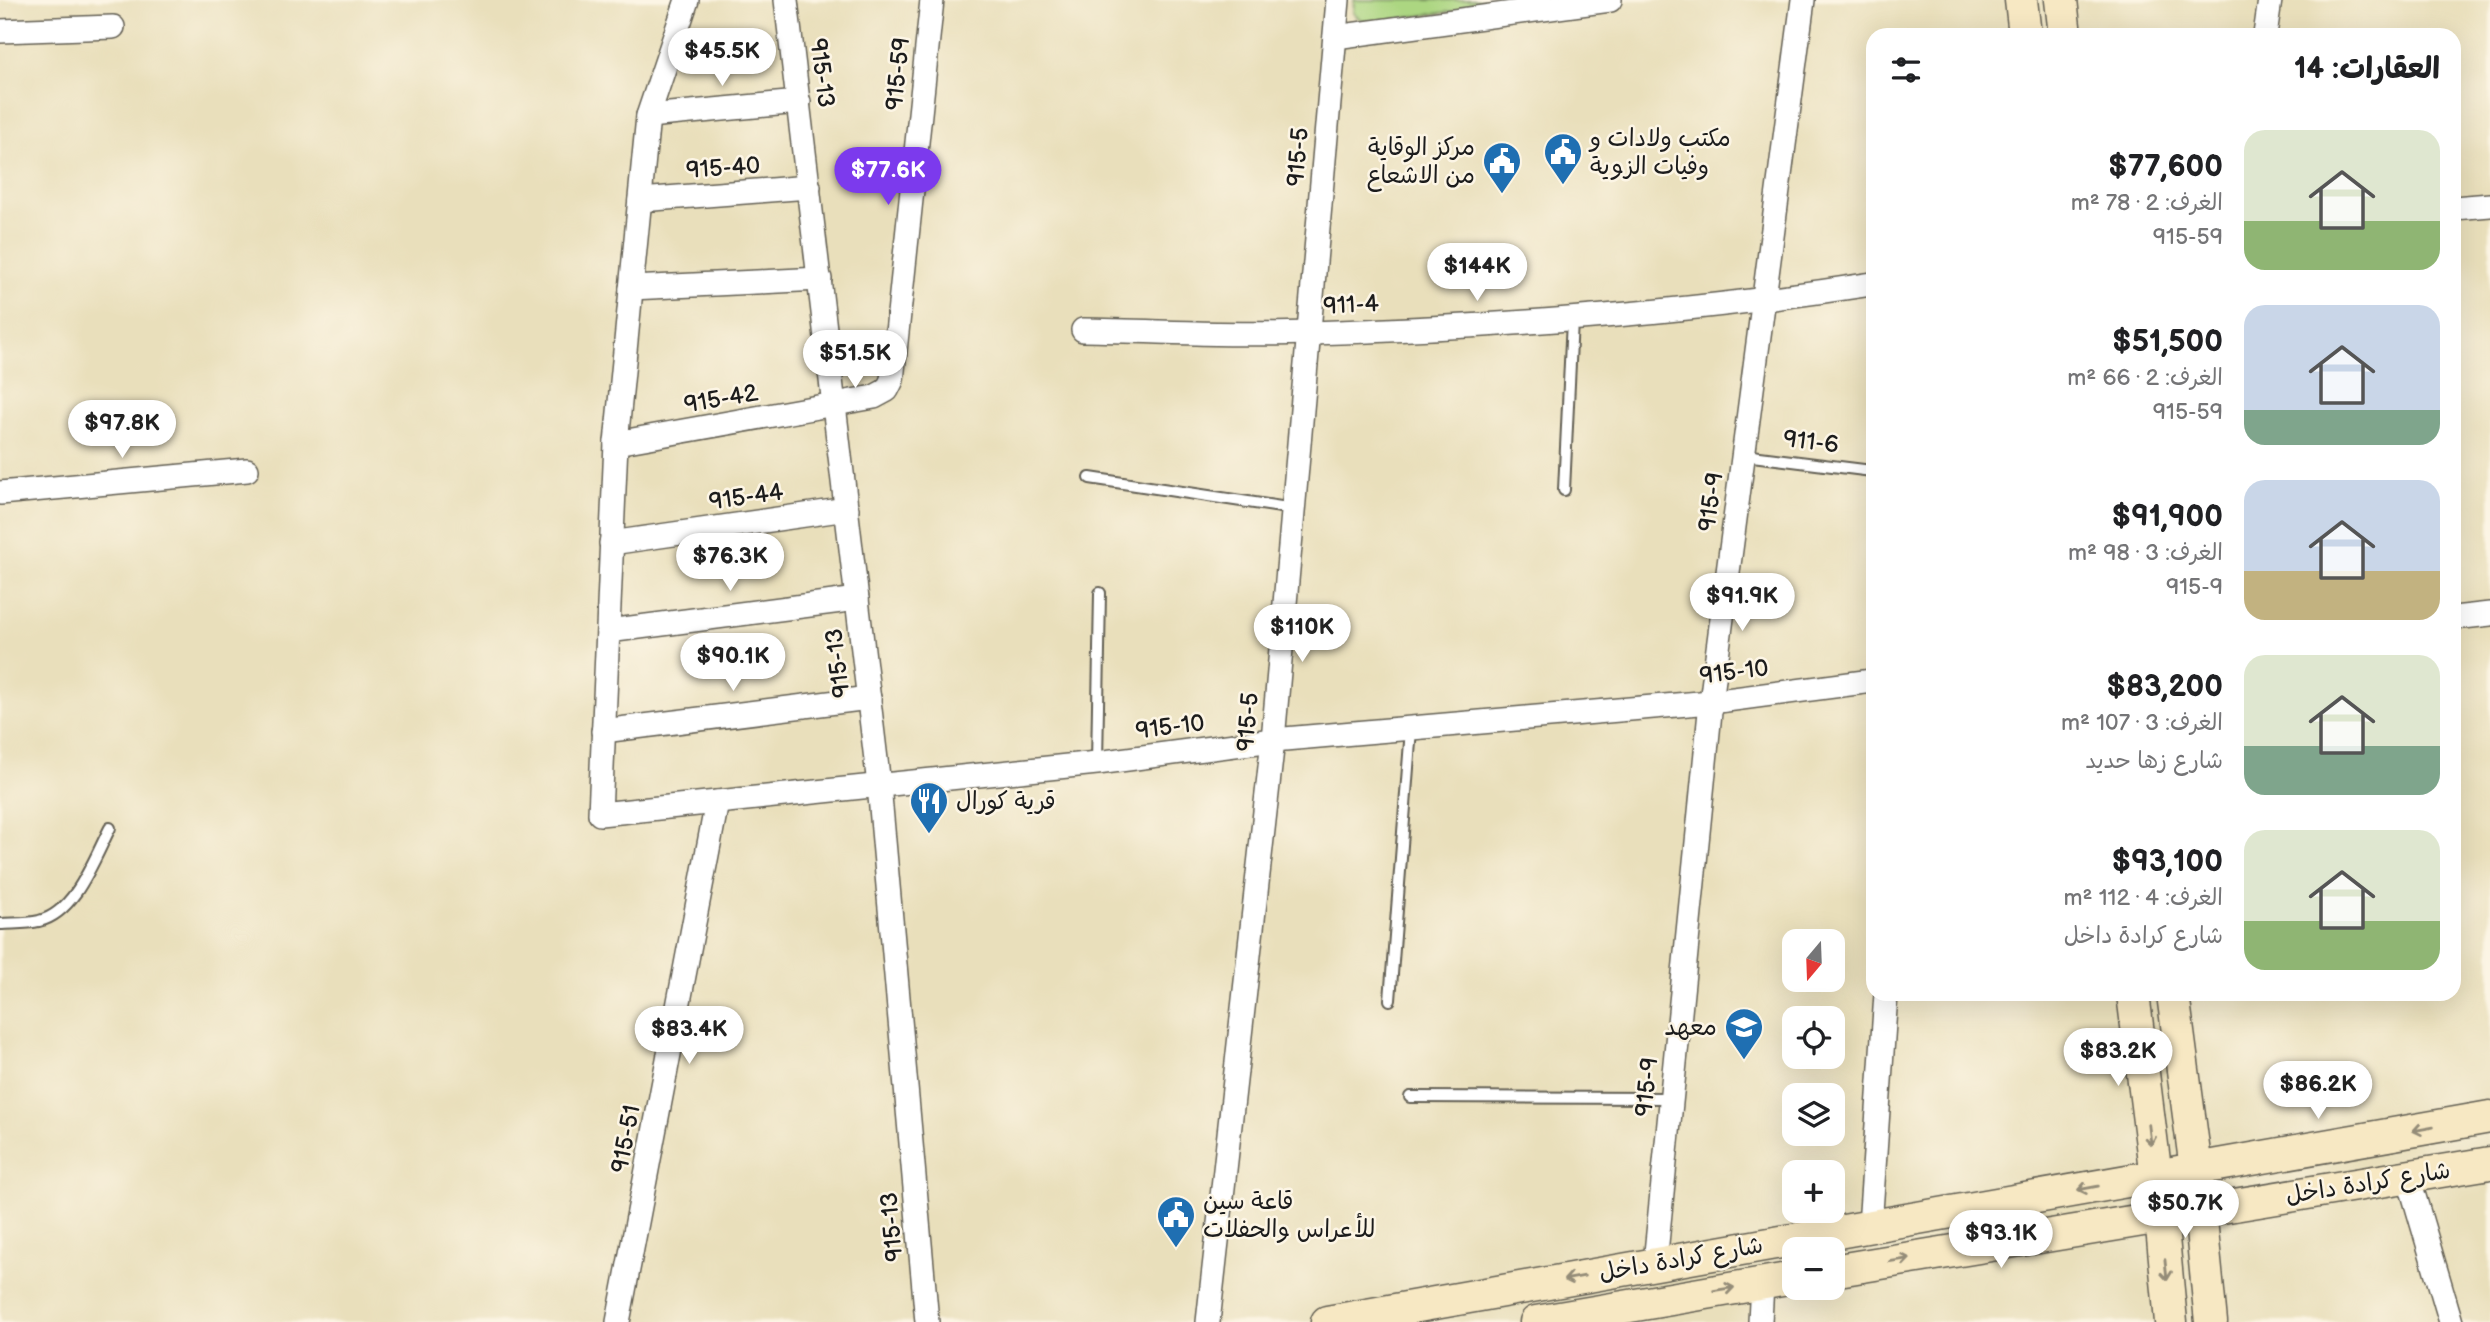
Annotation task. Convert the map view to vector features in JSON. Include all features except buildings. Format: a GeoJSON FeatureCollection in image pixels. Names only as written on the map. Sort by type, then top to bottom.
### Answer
{"type":"FeatureCollection","features":[{"type":"Feature","properties":{"kind":"main road"},"geometry":{"type":"LineString","coordinates":[[2021,0],[2024,28]]}},
{"type":"Feature","properties":{"kind":"main road"},"geometry":{"type":"LineString","coordinates":[[2061,0],[2064,28]]}},
{"type":"Feature","properties":{"kind":"main road"},"geometry":{"type":"LineString","coordinates":[[2134,1001],[2161,1217],[2171,1322]]}},
{"type":"Feature","properties":{"kind":"main road"},"geometry":{"type":"LineString","coordinates":[[2174,1001],[2196,1169],[2211,1322]]}},
{"type":"Feature","properties":{"kind":"main road","name":"شارع كرادة داخل"},"geometry":{"type":"LineString","coordinates":[[1327,1322],[2490,1117]]}},
{"type":"Feature","properties":{"kind":"main road","name":"شارع كرادة داخل"},"geometry":{"type":"LineString","coordinates":[[1845,1270],[2490,1163]]}},
{"type":"Feature","properties":{"kind":"main road"},"geometry":{"type":"LineString","coordinates":[[1666,1261],[1682,1296]]}},
{"type":"Feature","properties":{"kind":"main road","name":"شارع كرادة داخل"},"geometry":{"type":"LineString","coordinates":[[1536,1322],[1782,1280]]}},
{"type":"Feature","properties":{"kind":"street"},"geometry":{"type":"LineString","coordinates":[[687,0],[648,116],[616,443],[603,730],[869,698]]}},
{"type":"Feature","properties":{"kind":"street","name":"915-13"},"geometry":{"type":"LineString","coordinates":[[786,0],[879,785],[927,1322]]}},
{"type":"Feature","properties":{"kind":"street","name":"915-59"},"geometry":{"type":"LineString","coordinates":[[835,406],[874,397],[887,390],[892,380],[932,0]]}},
{"type":"Feature","properties":{"kind":"street","name":"915-5"},"geometry":{"type":"LineString","coordinates":[[1208,1322],[1273,740],[1338,0]]}},
{"type":"Feature","properties":{"kind":"street"},"geometry":{"type":"LineString","coordinates":[[1335,37],[1609,0]]}},
{"type":"Feature","properties":{"kind":"street","name":"915-9"},"geometry":{"type":"LineString","coordinates":[[1666,1261],[1672,1098],[1711,702],[1803,0]]}},
{"type":"Feature","properties":{"kind":"street"},"geometry":{"type":"LineString","coordinates":[[2266,28],[2270,0]]}},
{"type":"Feature","properties":{"kind":"street"},"geometry":{"type":"LineString","coordinates":[[0,31],[113,27]]}},
{"type":"Feature","properties":{"kind":"street"},"geometry":{"type":"LineString","coordinates":[[648,116],[799,102]]}},
{"type":"Feature","properties":{"kind":"street","name":"915-40"},"geometry":{"type":"LineString","coordinates":[[640,200],[809,187]]}},
{"type":"Feature","properties":{"kind":"street"},"geometry":{"type":"LineString","coordinates":[[2461,207],[2490,205]]}},
{"type":"Feature","properties":{"kind":"street"},"geometry":{"type":"LineString","coordinates":[[631,288],[820,279]]}},
{"type":"Feature","properties":{"kind":"street","name":"911-4"},"geometry":{"type":"LineString","coordinates":[[1083,330],[1309,333],[1572,320],[1765,301],[1866,285]]}},
{"type":"Feature","properties":{"kind":"street","name":"915-42"},"geometry":{"type":"LineString","coordinates":[[616,443],[835,406]]}},
{"type":"Feature","properties":{"kind":"street"},"geometry":{"type":"LineString","coordinates":[[0,493],[247,470]]}},
{"type":"Feature","properties":{"kind":"street","name":"915-44"},"geometry":{"type":"LineString","coordinates":[[611,543],[847,509]]}},
{"type":"Feature","properties":{"kind":"street"},"geometry":{"type":"LineString","coordinates":[[608,631],[857,598]]}},
{"type":"Feature","properties":{"kind":"street"},"geometry":{"type":"LineString","coordinates":[[2461,617],[2490,614]]}},
{"type":"Feature","properties":{"kind":"street","name":"915-10"},"geometry":{"type":"LineString","coordinates":[[603,730],[600,814],[1097,763],[1273,740],[1711,702],[1866,682]]}},
{"type":"Feature","properties":{"kind":"street","name":"915-51"},"geometry":{"type":"LineString","coordinates":[[618,1322],[717,802]]}},
{"type":"Feature","properties":{"kind":"street"},"geometry":{"type":"LineString","coordinates":[[1870,1226],[1886,1001]]}},
{"type":"Feature","properties":{"kind":"street"},"geometry":{"type":"LineString","coordinates":[[2408,1176],[2451,1322]]}},
{"type":"Feature","properties":{"kind":"street"},"geometry":{"type":"LineString","coordinates":[[1760,1322],[1762,1283]]}},
{"type":"Feature","properties":{"kind":"lane"},"geometry":{"type":"LineString","coordinates":[[1564,490],[1572,320]]}},
{"type":"Feature","properties":{"kind":"lane","name":"911-6"},"geometry":{"type":"LineString","coordinates":[[1744,455],[1866,470]]}},
{"type":"Feature","properties":{"kind":"lane"},"geometry":{"type":"LineString","coordinates":[[1090,478],[1294,509]]}},
{"type":"Feature","properties":{"kind":"lane"},"geometry":{"type":"LineString","coordinates":[[1097,763],[1100,593]]}},
{"type":"Feature","properties":{"kind":"lane"},"geometry":{"type":"LineString","coordinates":[[1390,1000],[1411,729]]}},
{"type":"Feature","properties":{"kind":"lane"},"geometry":{"type":"LineString","coordinates":[[0,924],[38,922],[56,915],[71,902],[110,828]]}},
{"type":"Feature","properties":{"kind":"lane"},"geometry":{"type":"LineString","coordinates":[[1410,1097],[1672,1098]]}},
{"type":"Feature","properties":{"kind":"green space"},"geometry":{"type":"Polygon","coordinates":[[[1354,0],[1539,0],[1374,22],[1361,20],[1353,13],[1354,0]]]}},
{"type":"Feature","properties":{"kind":"place","name":"مكتب ولادات و وفيات الزوية"},"geometry":{"type":"Point","coordinates":[1563,186]}},
{"type":"Feature","properties":{"kind":"place","name":"مركز الوقاية من الاشعاع"},"geometry":{"type":"Point","coordinates":[1502,195]}},
{"type":"Feature","properties":{"kind":"place","name":"قرية كورال"},"geometry":{"type":"Point","coordinates":[929,835]}},
{"type":"Feature","properties":{"kind":"place","name":"معهد"},"geometry":{"type":"Point","coordinates":[1744,1061]}},
{"type":"Feature","properties":{"kind":"place","name":"قاعة سين للأعراس والحفلات"},"geometry":{"type":"Point","coordinates":[1176,1249]}}]}
